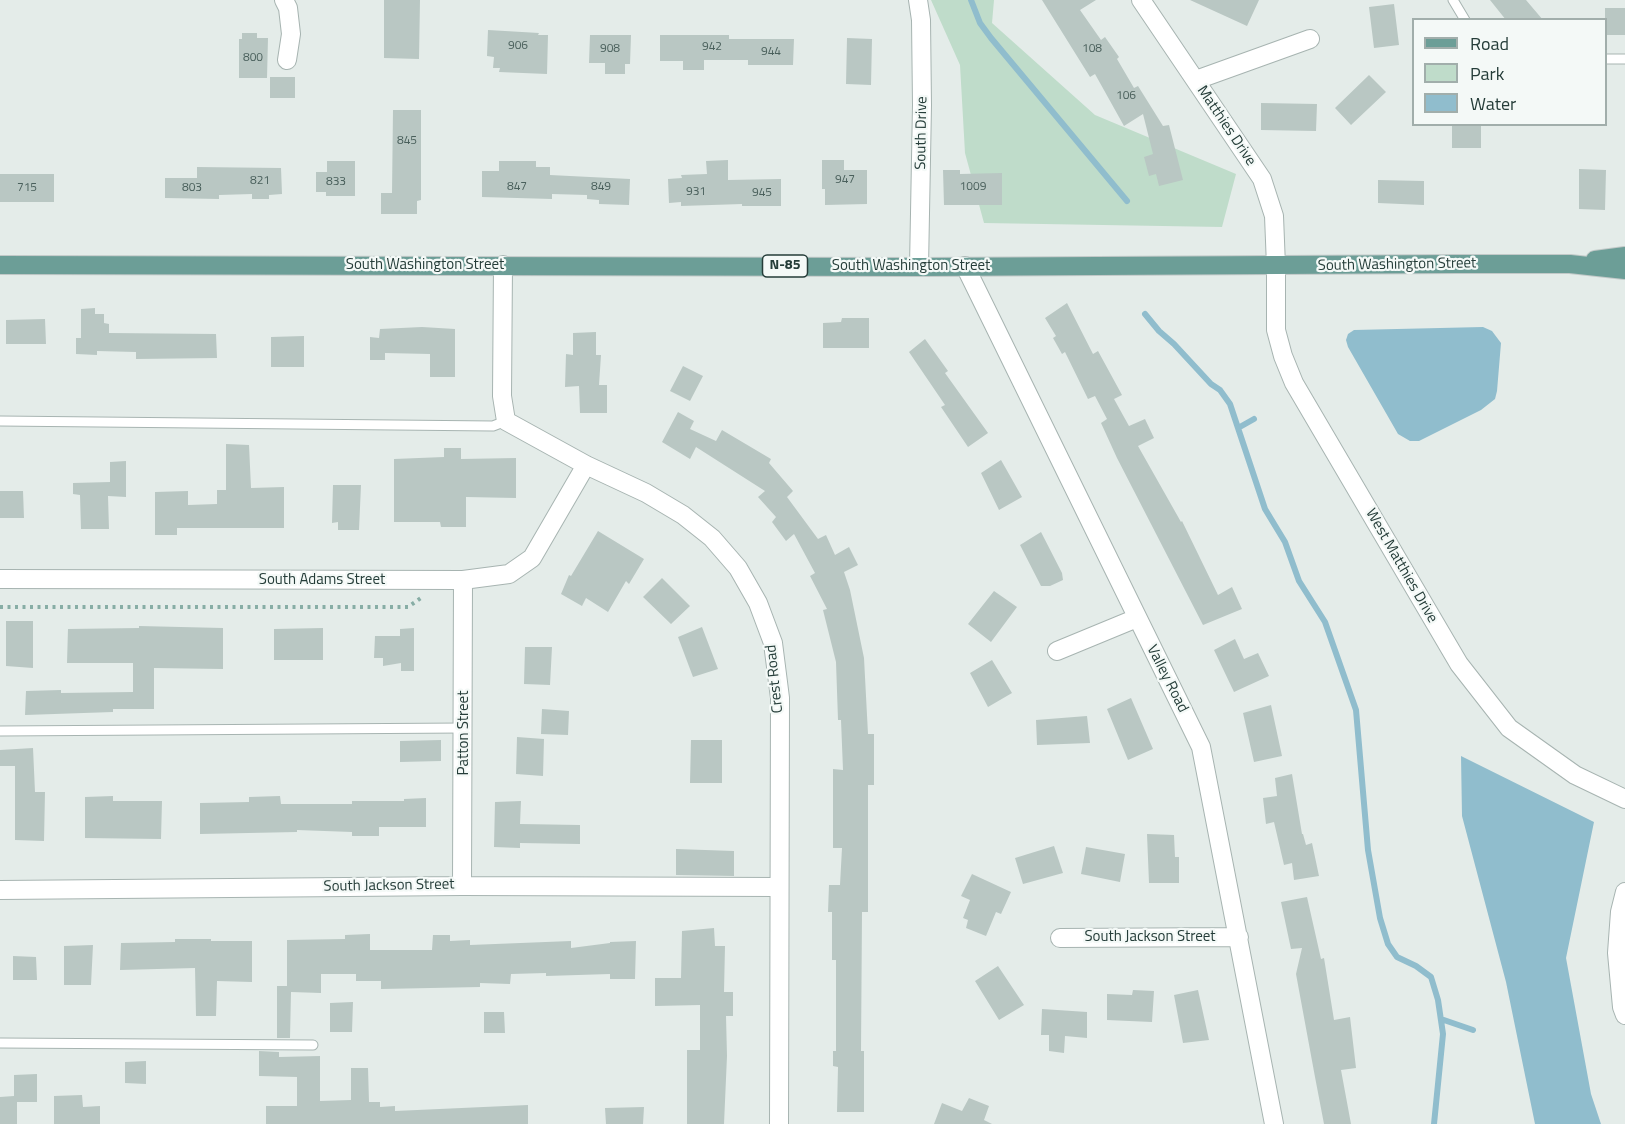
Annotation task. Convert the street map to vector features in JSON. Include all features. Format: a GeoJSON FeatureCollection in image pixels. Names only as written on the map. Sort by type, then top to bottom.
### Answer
{"type":"FeatureCollection","features":[{"type":"Feature","properties":{"kind":"main road","name":"South Washington Street"},"geometry":{"type":"LineString","coordinates":[[1570,264],[1625,256]]}},
{"type":"Feature","properties":{"kind":"main road","name":"South Washington Street"},"geometry":{"type":"LineString","coordinates":[[0,265],[919,267],[1570,264],[1625,270]]}},
{"type":"Feature","properties":{"kind":"street"},"geometry":{"type":"LineString","coordinates":[[284,0],[288,8],[291,34],[287,60]]}},
{"type":"Feature","properties":{"kind":"street","name":"South Drive"},"geometry":{"type":"LineString","coordinates":[[918,0],[921,20],[922,105],[919,267]]}},
{"type":"Feature","properties":{"kind":"street","name":"Matthies Drive"},"geometry":{"type":"LineString","coordinates":[[1141,0],[1262,179],[1274,216],[1276,266]]}},
{"type":"Feature","properties":{"kind":"street"},"geometry":{"type":"LineString","coordinates":[[1196,80],[1310,39]]}},
{"type":"Feature","properties":{"kind":"street"},"geometry":{"type":"LineString","coordinates":[[503,265],[502,396],[506,421]]}},
{"type":"Feature","properties":{"kind":"street","name":"Valley Road"},"geometry":{"type":"LineString","coordinates":[[965,266],[1201,747],[1274,1124]]}},
{"type":"Feature","properties":{"kind":"street","name":"West Matthies Drive"},"geometry":{"type":"LineString","coordinates":[[1276,266],[1276,330],[1294,383],[1459,664],[1509,728],[1575,775],[1625,799]]}},
{"type":"Feature","properties":{"kind":"street","name":"Crest Road"},"geometry":{"type":"LineString","coordinates":[[506,421],[586,465],[646,493],[683,515],[712,538],[738,568],[758,603],[773,644],[780,698],[779,1124]]}},
{"type":"Feature","properties":{"kind":"street","name":"South Adams Street"},"geometry":{"type":"LineString","coordinates":[[0,579],[463,580],[509,574],[532,558],[586,465]]}},
{"type":"Feature","properties":{"kind":"street","name":"Patton Street"},"geometry":{"type":"LineString","coordinates":[[462,886],[463,580]]}},
{"type":"Feature","properties":{"kind":"street"},"geometry":{"type":"LineString","coordinates":[[1057,651],[1137,618]]}},
{"type":"Feature","properties":{"kind":"street","name":"South Jackson Street"},"geometry":{"type":"LineString","coordinates":[[0,890],[778,886]]}},
{"type":"Feature","properties":{"kind":"street"},"geometry":{"type":"LineString","coordinates":[[1625,892],[1620,912],[1617,952],[1622,1007],[1625,1015]]}},
{"type":"Feature","properties":{"kind":"street","name":"South Jackson Street"},"geometry":{"type":"LineString","coordinates":[[1060,938],[1239,937]]}},
{"type":"Feature","properties":{"kind":"lane"},"geometry":{"type":"LineString","coordinates":[[1453,0],[1464,18]]}},
{"type":"Feature","properties":{"kind":"lane"},"geometry":{"type":"LineString","coordinates":[[1607,58],[1625,59]]}},
{"type":"Feature","properties":{"kind":"lane"},"geometry":{"type":"LineString","coordinates":[[0,421],[375,423],[493,426],[506,421]]}},
{"type":"Feature","properties":{"kind":"lane"},"geometry":{"type":"LineString","coordinates":[[0,731],[464,728]]}},
{"type":"Feature","properties":{"kind":"lane"},"geometry":{"type":"LineString","coordinates":[[0,1043],[313,1046]]}},
{"type":"Feature","properties":{"kind":"path"},"geometry":{"type":"LineString","coordinates":[[0,607],[408,607],[422,597]]}},
{"type":"Feature","properties":{"kind":"green space"},"geometry":{"type":"Polygon","coordinates":[[[931,0],[994,0],[992,23],[1095,115],[1236,174],[1222,227],[984,223],[965,153],[960,65],[931,0]]]}},
{"type":"Feature","properties":{"kind":"water"},"geometry":{"type":"Polygon","coordinates":[[[1483,327],[1492,331],[1501,343],[1495,399],[1481,410],[1419,441],[1410,441],[1398,434],[1346,340],[1348,334],[1354,330],[1483,327]]]}},
{"type":"Feature","properties":{"kind":"water"},"geometry":{"type":"Polygon","coordinates":[[[1461,756],[1594,822],[1566,958],[1591,1094],[1601,1124],[1535,1124],[1506,982],[1462,816],[1461,756]]]}},
{"type":"Feature","properties":{"kind":"building"},"geometry":{"type":"Polygon","coordinates":[[[384,0],[420,0],[419,59],[384,58],[384,0]]]}},
{"type":"Feature","properties":{"kind":"building"},"geometry":{"type":"Polygon","coordinates":[[[1042,0],[1096,0],[1080,10],[1101,40],[1105,37],[1119,57],[1117,59],[1134,88],[1138,86],[1163,126],[1169,125],[1183,180],[1159,186],[1156,174],[1149,176],[1144,157],[1153,154],[1143,114],[1124,126],[1095,74],[1090,77],[1042,0]]]}},
{"type":"Feature","properties":{"kind":"building"},"geometry":{"type":"Polygon","coordinates":[[[1190,0],[1259,0],[1247,26],[1190,0]]]}},
{"type":"Feature","properties":{"kind":"building"},"geometry":{"type":"Polygon","coordinates":[[[1490,0],[1526,0],[1541,18],[1504,18],[1490,0]]]}},
{"type":"Feature","properties":{"kind":"building"},"geometry":{"type":"Polygon","coordinates":[[[1394,4],[1399,45],[1374,48],[1369,7],[1394,4]]]}},
{"type":"Feature","properties":{"kind":"building"},"geometry":{"type":"Polygon","coordinates":[[[1605,8],[1625,8],[1625,35],[1607,35],[1607,18],[1605,18],[1605,8]]]}},
{"type":"Feature","properties":{"kind":"building"},"geometry":{"type":"Polygon","coordinates":[[[488,30],[548,35],[547,74],[499,72],[500,68],[493,68],[494,57],[487,56],[488,30]]]}},
{"type":"Feature","properties":{"kind":"building"},"geometry":{"type":"Polygon","coordinates":[[[242,33],[257,33],[257,38],[268,38],[267,78],[239,78],[239,39],[242,39],[242,33]]]}},
{"type":"Feature","properties":{"kind":"building"},"geometry":{"type":"Polygon","coordinates":[[[590,35],[631,35],[630,64],[625,64],[625,74],[605,74],[605,63],[589,63],[590,35]]]}},
{"type":"Feature","properties":{"kind":"building"},"geometry":{"type":"Polygon","coordinates":[[[660,35],[729,35],[729,39],[794,39],[793,65],[748,65],[748,60],[704,60],[704,70],[683,70],[683,61],[660,61],[660,35]]]}},
{"type":"Feature","properties":{"kind":"building"},"geometry":{"type":"Polygon","coordinates":[[[847,38],[872,39],[871,85],[846,84],[847,38]]]}},
{"type":"Feature","properties":{"kind":"building"},"geometry":{"type":"Polygon","coordinates":[[[1369,75],[1386,92],[1351,125],[1335,108],[1369,75]]]}},
{"type":"Feature","properties":{"kind":"building"},"geometry":{"type":"Polygon","coordinates":[[[270,77],[295,77],[295,98],[270,98],[270,77]]]}},
{"type":"Feature","properties":{"kind":"building"},"geometry":{"type":"Polygon","coordinates":[[[1261,103],[1317,104],[1316,131],[1261,130],[1261,103]]]}},
{"type":"Feature","properties":{"kind":"building"},"geometry":{"type":"Polygon","coordinates":[[[393,110],[421,110],[421,200],[417,201],[417,214],[381,214],[381,193],[392,193],[393,110]]]}},
{"type":"Feature","properties":{"kind":"building"},"geometry":{"type":"Polygon","coordinates":[[[1452,126],[1481,126],[1481,148],[1452,148],[1452,126]]]}},
{"type":"Feature","properties":{"kind":"building"},"geometry":{"type":"Polygon","coordinates":[[[728,160],[728,180],[781,179],[781,206],[742,206],[742,204],[681,206],[681,202],[669,203],[668,179],[682,178],[681,175],[707,174],[706,161],[728,160]]]}},
{"type":"Feature","properties":{"kind":"building"},"geometry":{"type":"Polygon","coordinates":[[[822,160],[844,160],[844,170],[867,170],[867,204],[825,205],[825,189],[822,189],[822,160]]]}},
{"type":"Feature","properties":{"kind":"building"},"geometry":{"type":"Polygon","coordinates":[[[327,161],[355,161],[355,196],[326,196],[326,192],[316,192],[316,172],[327,172],[327,161]]]}},
{"type":"Feature","properties":{"kind":"building"},"geometry":{"type":"Polygon","coordinates":[[[499,161],[536,161],[536,167],[550,167],[550,175],[630,179],[629,205],[599,204],[599,200],[587,199],[587,195],[552,194],[552,199],[482,197],[482,171],[499,171],[499,161]]]}},
{"type":"Feature","properties":{"kind":"building"},"geometry":{"type":"Polygon","coordinates":[[[197,167],[281,168],[282,194],[269,195],[269,199],[252,199],[252,194],[219,195],[219,199],[165,198],[165,178],[197,178],[197,167]]]}},
{"type":"Feature","properties":{"kind":"building"},"geometry":{"type":"Polygon","coordinates":[[[1579,169],[1606,170],[1605,210],[1579,209],[1579,169]]]}},
{"type":"Feature","properties":{"kind":"building"},"geometry":{"type":"Polygon","coordinates":[[[943,170],[960,170],[960,174],[1002,173],[1002,205],[944,205],[943,170]]]}},
{"type":"Feature","properties":{"kind":"building"},"geometry":{"type":"Polygon","coordinates":[[[0,174],[54,174],[54,202],[0,202],[0,174]]]}},
{"type":"Feature","properties":{"kind":"building"},"geometry":{"type":"Polygon","coordinates":[[[1378,180],[1424,181],[1424,205],[1378,203],[1378,180]]]}},
{"type":"Feature","properties":{"kind":"building"},"geometry":{"type":"Polygon","coordinates":[[[1067,303],[1093,354],[1098,351],[1122,395],[1114,399],[1129,426],[1145,419],[1154,438],[1138,446],[1182,521],[1218,595],[1232,587],[1242,609],[1203,625],[1117,458],[1101,423],[1107,419],[1095,396],[1088,399],[1065,352],[1062,354],[1053,338],[1056,336],[1045,318],[1067,303]]]}},
{"type":"Feature","properties":{"kind":"building"},"geometry":{"type":"Polygon","coordinates":[[[95,308],[95,314],[104,314],[104,323],[109,324],[109,333],[216,334],[217,358],[136,359],[136,352],[97,351],[97,355],[76,354],[76,338],[81,338],[81,309],[95,308]]]}},
{"type":"Feature","properties":{"kind":"building"},"geometry":{"type":"Polygon","coordinates":[[[842,318],[869,318],[869,348],[823,348],[823,323],[841,322],[842,318]]]}},
{"type":"Feature","properties":{"kind":"building"},"geometry":{"type":"Polygon","coordinates":[[[45,319],[46,344],[6,344],[6,320],[45,319]]]}},
{"type":"Feature","properties":{"kind":"building"},"geometry":{"type":"Polygon","coordinates":[[[422,327],[455,329],[455,377],[430,377],[430,354],[385,353],[385,360],[370,360],[370,337],[379,338],[380,329],[422,327]]]}},
{"type":"Feature","properties":{"kind":"building"},"geometry":{"type":"Polygon","coordinates":[[[596,332],[596,355],[601,355],[599,385],[607,385],[607,413],[580,413],[579,386],[565,387],[566,354],[573,355],[573,333],[596,332]]]}},
{"type":"Feature","properties":{"kind":"building"},"geometry":{"type":"Polygon","coordinates":[[[304,336],[304,367],[271,367],[271,337],[304,336]]]}},
{"type":"Feature","properties":{"kind":"building"},"geometry":{"type":"Polygon","coordinates":[[[925,339],[948,371],[945,373],[988,433],[968,447],[941,407],[945,405],[909,352],[925,339]]]}},
{"type":"Feature","properties":{"kind":"building"},"geometry":{"type":"Polygon","coordinates":[[[683,366],[703,376],[690,401],[670,391],[683,366]]]}},
{"type":"Feature","properties":{"kind":"building"},"geometry":{"type":"Polygon","coordinates":[[[678,412],[694,421],[690,429],[716,441],[722,430],[771,459],[769,463],[793,491],[787,497],[818,539],[826,535],[835,555],[849,547],[858,565],[844,572],[864,658],[868,734],[874,734],[874,785],[868,785],[868,912],[862,912],[861,1051],[864,1051],[864,1112],[837,1112],[838,1067],[833,1066],[833,1051],[836,1051],[836,960],[832,960],[832,912],[828,912],[829,885],[840,885],[842,848],[833,848],[833,769],[843,770],[836,662],[823,610],[827,609],[810,576],[815,573],[794,534],[786,541],[772,522],[776,517],[758,497],[765,491],[696,447],[690,459],[662,442],[678,412]]]}},
{"type":"Feature","properties":{"kind":"building"},"geometry":{"type":"Polygon","coordinates":[[[226,444],[249,445],[251,488],[284,487],[284,528],[177,528],[177,535],[155,535],[155,492],[188,491],[188,505],[217,504],[217,490],[226,490],[226,444]]]}},
{"type":"Feature","properties":{"kind":"building"},"geometry":{"type":"Polygon","coordinates":[[[444,448],[461,448],[461,459],[516,458],[516,498],[466,497],[466,527],[441,527],[440,522],[394,522],[394,459],[444,457],[444,448]]]}},
{"type":"Feature","properties":{"kind":"building"},"geometry":{"type":"Polygon","coordinates":[[[1001,460],[1022,497],[999,510],[981,473],[1001,460]]]}},
{"type":"Feature","properties":{"kind":"building"},"geometry":{"type":"Polygon","coordinates":[[[126,461],[126,497],[108,496],[109,529],[81,529],[80,495],[73,494],[73,483],[110,482],[110,462],[126,461]]]}},
{"type":"Feature","properties":{"kind":"building"},"geometry":{"type":"Polygon","coordinates":[[[333,485],[361,485],[359,530],[338,530],[338,522],[332,523],[333,485]]]}},
{"type":"Feature","properties":{"kind":"building"},"geometry":{"type":"Polygon","coordinates":[[[0,491],[23,491],[24,518],[0,518],[0,491]]]}},
{"type":"Feature","properties":{"kind":"building"},"geometry":{"type":"Polygon","coordinates":[[[598,531],[644,559],[629,584],[626,581],[608,612],[586,598],[582,606],[561,594],[569,575],[571,576],[598,531]]]}},
{"type":"Feature","properties":{"kind":"building"},"geometry":{"type":"Polygon","coordinates":[[[1041,532],[1062,573],[1063,580],[1050,586],[1041,586],[1020,545],[1041,532]]]}},
{"type":"Feature","properties":{"kind":"building"},"geometry":{"type":"Polygon","coordinates":[[[662,578],[690,606],[671,624],[643,597],[662,578]]]}},
{"type":"Feature","properties":{"kind":"building"},"geometry":{"type":"Polygon","coordinates":[[[994,591],[1017,607],[991,642],[968,624],[994,591]]]}},
{"type":"Feature","properties":{"kind":"building"},"geometry":{"type":"Polygon","coordinates":[[[6,621],[33,621],[33,668],[6,666],[6,621]]]}},
{"type":"Feature","properties":{"kind":"building"},"geometry":{"type":"Polygon","coordinates":[[[139,626],[223,628],[223,669],[154,668],[154,709],[113,709],[113,712],[25,715],[26,691],[133,692],[133,663],[67,663],[68,629],[139,628],[139,626]]]}},
{"type":"Feature","properties":{"kind":"building"},"geometry":{"type":"Polygon","coordinates":[[[702,627],[718,669],[693,677],[678,637],[702,627]]]}},
{"type":"Feature","properties":{"kind":"building"},"geometry":{"type":"Polygon","coordinates":[[[323,628],[323,660],[274,660],[274,629],[323,628]]]}},
{"type":"Feature","properties":{"kind":"building"},"geometry":{"type":"Polygon","coordinates":[[[414,628],[414,671],[401,671],[401,663],[383,666],[383,658],[374,658],[375,636],[400,636],[400,629],[414,628]]]}},
{"type":"Feature","properties":{"kind":"building"},"geometry":{"type":"Polygon","coordinates":[[[1235,639],[1244,659],[1258,653],[1269,676],[1234,692],[1214,650],[1235,639]]]}},
{"type":"Feature","properties":{"kind":"building"},"geometry":{"type":"Polygon","coordinates":[[[525,647],[552,647],[550,685],[524,684],[525,647]]]}},
{"type":"Feature","properties":{"kind":"building"},"geometry":{"type":"Polygon","coordinates":[[[992,660],[1012,693],[988,707],[970,673],[992,660]]]}},
{"type":"Feature","properties":{"kind":"building"},"geometry":{"type":"Polygon","coordinates":[[[1131,698],[1153,749],[1128,760],[1107,709],[1131,698]]]}},
{"type":"Feature","properties":{"kind":"building"},"geometry":{"type":"Polygon","coordinates":[[[1271,705],[1282,756],[1254,762],[1243,713],[1271,705]]]}},
{"type":"Feature","properties":{"kind":"building"},"geometry":{"type":"Polygon","coordinates":[[[542,709],[569,711],[568,735],[541,734],[542,709]]]}},
{"type":"Feature","properties":{"kind":"building"},"geometry":{"type":"Polygon","coordinates":[[[1087,716],[1090,743],[1037,745],[1036,720],[1087,716]]]}},
{"type":"Feature","properties":{"kind":"building"},"geometry":{"type":"Polygon","coordinates":[[[517,737],[544,739],[543,776],[516,774],[517,737]]]}},
{"type":"Feature","properties":{"kind":"building"},"geometry":{"type":"Polygon","coordinates":[[[441,740],[441,761],[400,762],[400,741],[441,740]]]}},
{"type":"Feature","properties":{"kind":"building"},"geometry":{"type":"Polygon","coordinates":[[[691,740],[722,740],[722,783],[690,783],[691,740]]]}},
{"type":"Feature","properties":{"kind":"building"},"geometry":{"type":"Polygon","coordinates":[[[33,748],[35,792],[45,792],[44,841],[15,840],[15,766],[0,766],[0,750],[33,748]]]}},
{"type":"Feature","properties":{"kind":"building"},"geometry":{"type":"Polygon","coordinates":[[[1292,774],[1302,834],[1306,845],[1312,843],[1319,876],[1294,880],[1292,863],[1284,865],[1274,822],[1266,824],[1263,798],[1277,796],[1275,778],[1292,774]]]}},
{"type":"Feature","properties":{"kind":"building"},"geometry":{"type":"Polygon","coordinates":[[[113,796],[113,801],[162,801],[161,839],[85,838],[85,797],[113,796]]]}},
{"type":"Feature","properties":{"kind":"building"},"geometry":{"type":"Polygon","coordinates":[[[280,796],[281,804],[352,804],[352,801],[404,801],[404,799],[426,798],[426,827],[379,827],[379,836],[352,836],[352,832],[297,830],[297,832],[200,834],[200,803],[249,802],[249,797],[280,796]]]}},
{"type":"Feature","properties":{"kind":"building"},"geometry":{"type":"Polygon","coordinates":[[[521,801],[520,824],[580,825],[580,844],[520,843],[520,848],[494,847],[495,802],[521,801]]]}},
{"type":"Feature","properties":{"kind":"building"},"geometry":{"type":"Polygon","coordinates":[[[1147,834],[1174,835],[1175,857],[1179,857],[1179,883],[1149,883],[1147,834]]]}},
{"type":"Feature","properties":{"kind":"building"},"geometry":{"type":"Polygon","coordinates":[[[1054,846],[1063,873],[1023,884],[1015,858],[1054,846]]]}},
{"type":"Feature","properties":{"kind":"building"},"geometry":{"type":"Polygon","coordinates":[[[1086,847],[1125,854],[1120,882],[1081,874],[1086,847]]]}},
{"type":"Feature","properties":{"kind":"building"},"geometry":{"type":"Polygon","coordinates":[[[676,849],[734,851],[734,876],[676,875],[676,849]]]}},
{"type":"Feature","properties":{"kind":"building"},"geometry":{"type":"Polygon","coordinates":[[[972,874],[1011,892],[1001,914],[996,912],[986,936],[966,928],[968,920],[963,918],[970,900],[961,896],[972,874]]]}},
{"type":"Feature","properties":{"kind":"building"},"geometry":{"type":"Polygon","coordinates":[[[1307,897],[1321,959],[1324,958],[1334,1020],[1350,1017],[1356,1068],[1341,1070],[1351,1124],[1324,1124],[1296,974],[1302,948],[1291,949],[1281,902],[1307,897]]]}},
{"type":"Feature","properties":{"kind":"building"},"geometry":{"type":"Polygon","coordinates":[[[714,928],[715,946],[725,946],[724,992],[733,992],[733,1016],[726,1016],[724,1124],[687,1124],[687,1050],[700,1050],[700,1005],[655,1006],[655,978],[681,978],[682,931],[714,928]]]}},
{"type":"Feature","properties":{"kind":"building"},"geometry":{"type":"Polygon","coordinates":[[[370,934],[370,950],[432,950],[433,935],[450,935],[450,941],[470,940],[470,945],[571,941],[571,948],[636,941],[635,979],[610,979],[610,974],[546,976],[546,973],[511,974],[510,984],[480,983],[480,987],[381,989],[381,981],[356,981],[356,974],[321,974],[321,993],[291,992],[290,1038],[277,1038],[277,986],[287,986],[287,940],[345,939],[345,935],[370,934]]]}},
{"type":"Feature","properties":{"kind":"building"},"geometry":{"type":"Polygon","coordinates":[[[175,939],[252,941],[252,982],[217,981],[216,1016],[196,1016],[195,968],[120,970],[121,943],[175,942],[175,939]]]}},
{"type":"Feature","properties":{"kind":"building"},"geometry":{"type":"Polygon","coordinates":[[[93,945],[91,985],[64,985],[64,946],[93,945]]]}},
{"type":"Feature","properties":{"kind":"building"},"geometry":{"type":"Polygon","coordinates":[[[13,956],[36,957],[37,980],[13,980],[13,956]]]}},
{"type":"Feature","properties":{"kind":"building"},"geometry":{"type":"Polygon","coordinates":[[[998,966],[1024,1005],[999,1020],[975,981],[998,966]]]}},
{"type":"Feature","properties":{"kind":"building"},"geometry":{"type":"Polygon","coordinates":[[[1133,990],[1154,991],[1152,1022],[1107,1020],[1107,994],[1132,995],[1133,990]]]}},
{"type":"Feature","properties":{"kind":"building"},"geometry":{"type":"Polygon","coordinates":[[[1198,990],[1209,1040],[1183,1043],[1174,995],[1198,990]]]}},
{"type":"Feature","properties":{"kind":"building"},"geometry":{"type":"Polygon","coordinates":[[[353,1002],[352,1032],[330,1032],[330,1003],[353,1002]]]}},
{"type":"Feature","properties":{"kind":"building"},"geometry":{"type":"Polygon","coordinates":[[[1042,1009],[1087,1012],[1087,1038],[1065,1036],[1064,1053],[1049,1051],[1049,1035],[1041,1035],[1042,1009]]]}},
{"type":"Feature","properties":{"kind":"building"},"geometry":{"type":"Polygon","coordinates":[[[484,1012],[504,1012],[505,1033],[484,1033],[484,1012]]]}},
{"type":"Feature","properties":{"kind":"building"},"geometry":{"type":"Polygon","coordinates":[[[259,1051],[279,1052],[279,1057],[320,1056],[320,1101],[351,1100],[351,1068],[368,1068],[369,1102],[380,1102],[380,1107],[395,1106],[395,1111],[528,1105],[528,1124],[266,1124],[266,1106],[297,1106],[297,1077],[259,1076],[259,1051]]]}},
{"type":"Feature","properties":{"kind":"building"},"geometry":{"type":"Polygon","coordinates":[[[146,1061],[146,1084],[125,1083],[125,1062],[146,1061]]]}},
{"type":"Feature","properties":{"kind":"building"},"geometry":{"type":"Polygon","coordinates":[[[37,1074],[37,1102],[17,1102],[17,1124],[0,1124],[0,1097],[14,1096],[14,1075],[37,1074]]]}},
{"type":"Feature","properties":{"kind":"building"},"geometry":{"type":"Polygon","coordinates":[[[82,1095],[83,1107],[100,1106],[100,1124],[54,1124],[54,1096],[82,1095]]]}},
{"type":"Feature","properties":{"kind":"building"},"geometry":{"type":"Polygon","coordinates":[[[969,1098],[989,1106],[984,1120],[992,1124],[934,1124],[942,1103],[962,1111],[969,1098]]]}},
{"type":"Feature","properties":{"kind":"building"},"geometry":{"type":"Polygon","coordinates":[[[644,1107],[643,1124],[606,1124],[605,1108],[644,1107]]]}},
{"type":"Feature","properties":{"kind":"waterway"},"geometry":{"type":"LineString","coordinates":[[971,0],[980,23],[991,38],[1127,201]]}},
{"type":"Feature","properties":{"kind":"waterway"},"geometry":{"type":"LineString","coordinates":[[1145,314],[1211,384],[1220,390],[1230,404],[1265,509],[1285,542],[1299,581],[1325,622],[1356,710],[1368,850],[1380,918],[1388,944],[1397,957],[1416,966],[1431,977],[1438,1000],[1443,1034],[1434,1124]]}},
{"type":"Feature","properties":{"kind":"waterway"},"geometry":{"type":"LineString","coordinates":[[1238,428],[1254,419]]}},
{"type":"Feature","properties":{"kind":"waterway"},"geometry":{"type":"LineString","coordinates":[[1441,1019],[1473,1030]]}}]}
